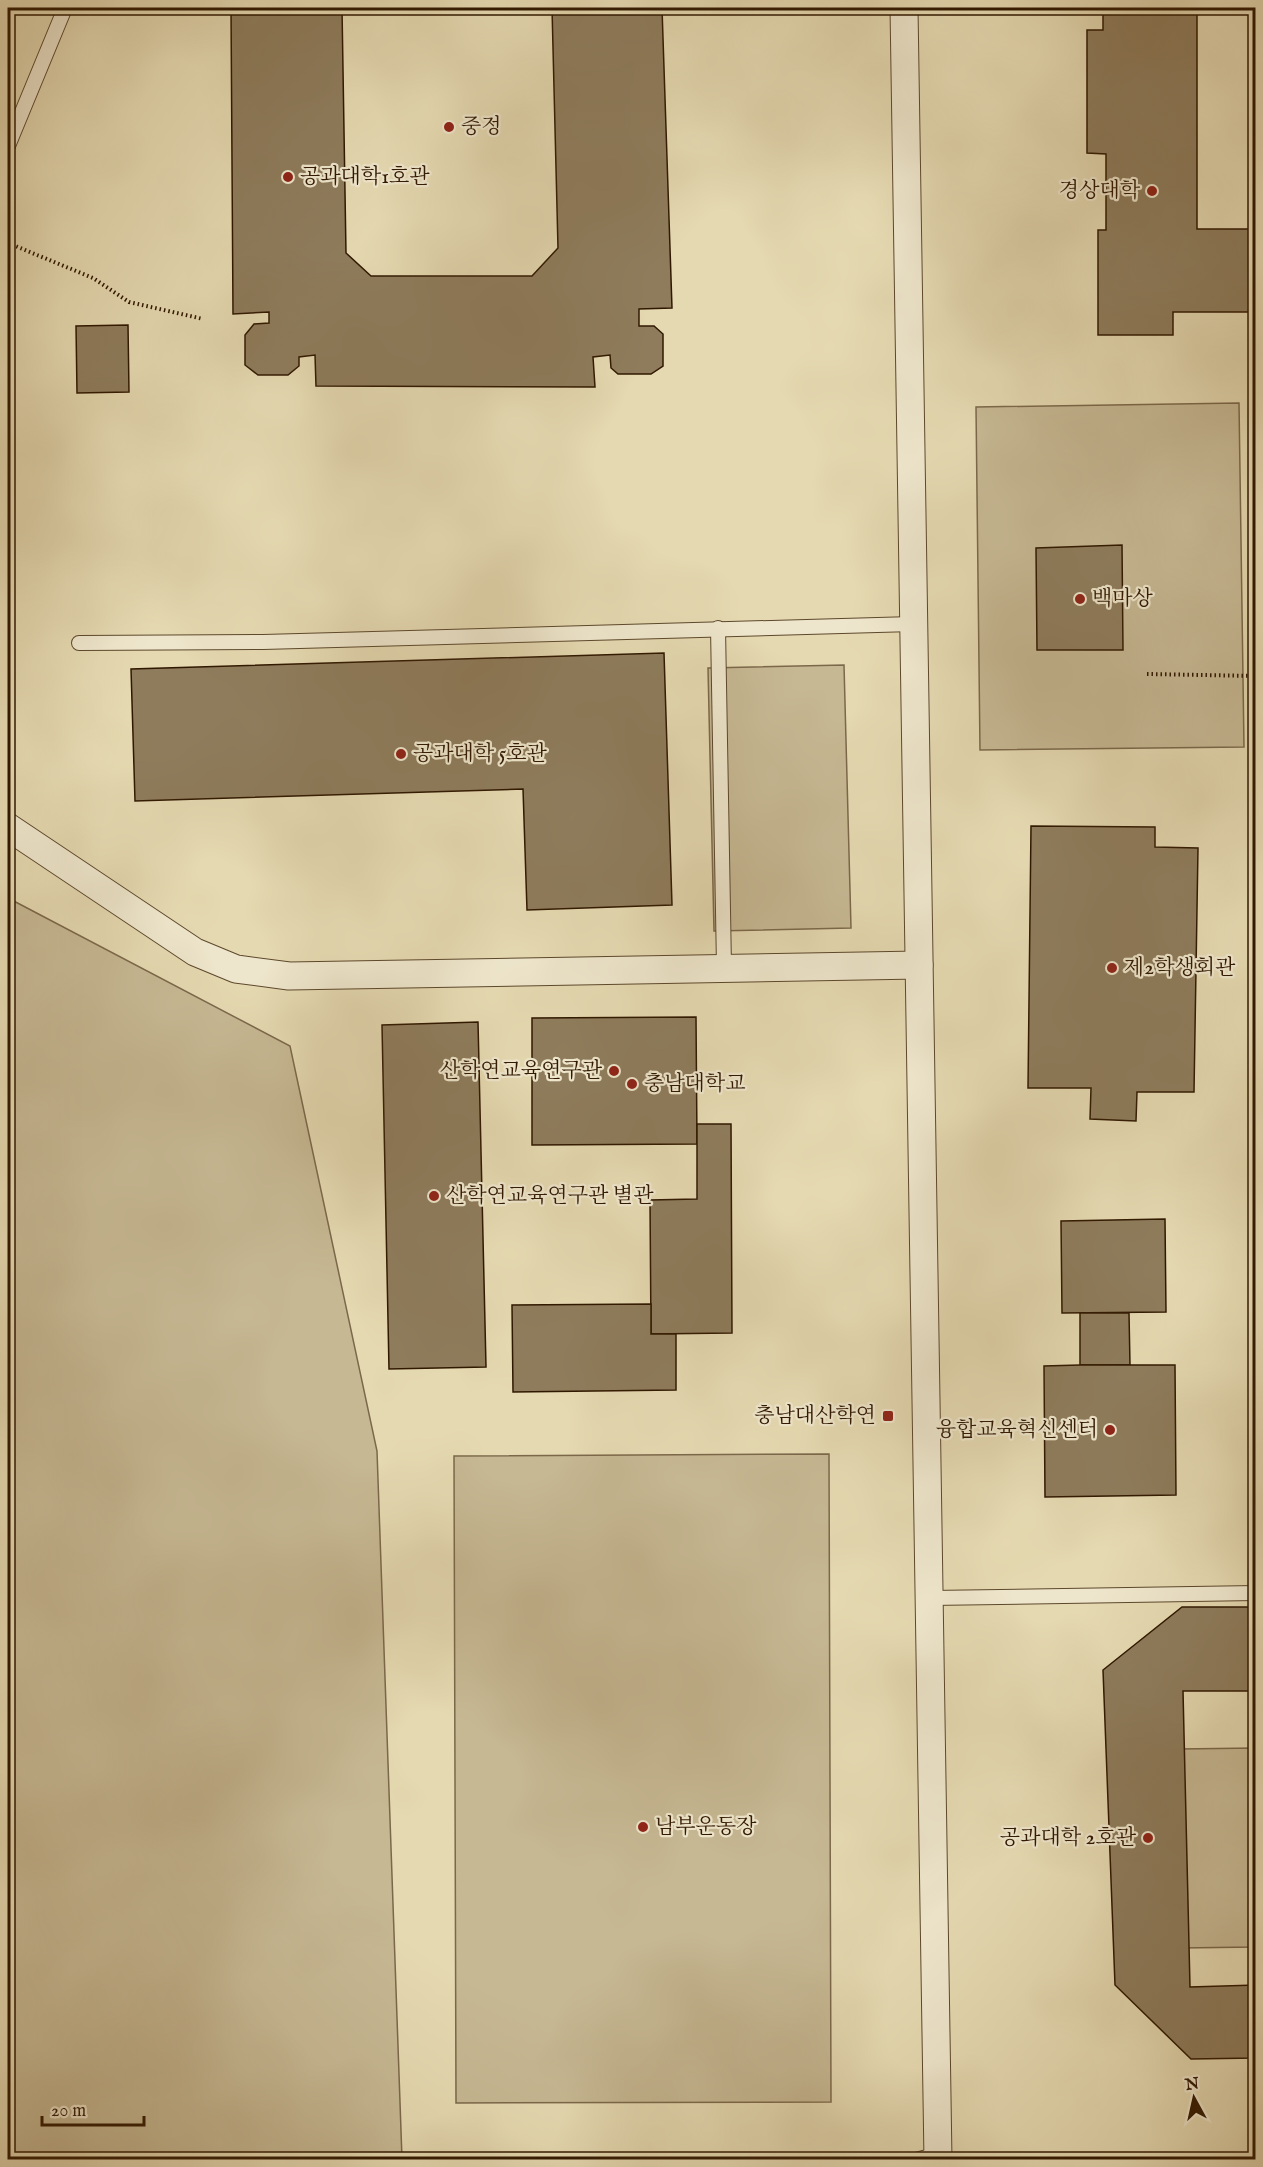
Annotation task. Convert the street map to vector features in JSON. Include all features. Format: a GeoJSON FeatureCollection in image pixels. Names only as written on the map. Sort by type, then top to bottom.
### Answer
{"type":"FeatureCollection","features":[{"type":"Feature","properties":{"kind":"street"},"geometry":{"type":"LineString","coordinates":[[904,8],[921,1216],[930,1598],[931,2158]]}},
{"type":"Feature","properties":{"kind":"street"},"geometry":{"type":"LineString","coordinates":[[8,827],[174,940],[216,963],[260,974],[289,976],[919,965]]}},
{"type":"Feature","properties":{"kind":"lane"},"geometry":{"type":"LineString","coordinates":[[8,146],[65,8]]}},
{"type":"Feature","properties":{"kind":"lane"},"geometry":{"type":"LineString","coordinates":[[79,643],[252,642],[913,624]]}},
{"type":"Feature","properties":{"kind":"lane"},"geometry":{"type":"LineString","coordinates":[[718,628],[724,967]]}},
{"type":"Feature","properties":{"kind":"lane"},"geometry":{"type":"LineString","coordinates":[[930,1598],[1256,1593]]}},
{"type":"Feature","properties":{"kind":"path"},"geometry":{"type":"LineString","coordinates":[[8,243],[93,278],[129,302],[203,319]]}},
{"type":"Feature","properties":{"kind":"path"},"geometry":{"type":"LineString","coordinates":[[1147,675],[1256,676]]}},
{"type":"Feature","properties":{"kind":"shaded area"},"geometry":{"type":"Polygon","coordinates":[[[1239,403],[1244,747],[980,750],[976,407],[1239,403]]]}},
{"type":"Feature","properties":{"kind":"shaded area"},"geometry":{"type":"Polygon","coordinates":[[[844,665],[851,928],[714,931],[708,668],[844,665]]]}},
{"type":"Feature","properties":{"kind":"shaded area"},"geometry":{"type":"Polygon","coordinates":[[[8,898],[290,1046],[377,1451],[402,2159],[8,2159],[8,898]]]}},
{"type":"Feature","properties":{"kind":"shaded area","name":"남부운동장"},"geometry":{"type":"Polygon","coordinates":[[[829,1454],[831,2102],[456,2103],[454,1456],[829,1454]]]}},
{"type":"Feature","properties":{"kind":"shaded area"},"geometry":{"type":"Polygon","coordinates":[[[1255,1748],[1255,1947],[1180,1948],[1179,1749],[1255,1748]]]}},
{"type":"Feature","properties":{"kind":"building","name":"공과대학1호관"},"geometry":{"type":"Polygon","coordinates":[[[231,8],[342,8],[346,253],[371,276],[532,276],[558,248],[552,8],[662,8],[672,308],[639,309],[639,326],[654,326],[663,334],[663,366],[651,374],[618,374],[611,368],[610,355],[593,357],[595,387],[316,386],[315,355],[299,357],[299,366],[288,375],[258,375],[245,365],[245,335],[254,324],[269,323],[269,312],[233,314],[231,8]]]}},
{"type":"Feature","properties":{"kind":"building","name":"경상대학"},"geometry":{"type":"Polygon","coordinates":[[[1103,8],[1197,8],[1197,229],[1256,229],[1256,312],[1173,312],[1173,335],[1098,335],[1098,230],[1106,230],[1106,154],[1087,153],[1087,30],[1103,30],[1103,8]]]}},
{"type":"Feature","properties":{"kind":"building"},"geometry":{"type":"Polygon","coordinates":[[[128,325],[129,392],[77,393],[76,326],[128,325]]]}},
{"type":"Feature","properties":{"kind":"building","name":"백마상"},"geometry":{"type":"Polygon","coordinates":[[[1122,545],[1123,650],[1037,650],[1036,548],[1122,545]]]}},
{"type":"Feature","properties":{"kind":"building","name":"공과대학 5호관"},"geometry":{"type":"Polygon","coordinates":[[[664,653],[672,905],[527,910],[523,789],[135,801],[131,669],[664,653]]]}},
{"type":"Feature","properties":{"kind":"building","name":"제2학생회관"},"geometry":{"type":"Polygon","coordinates":[[[1031,826],[1155,827],[1155,847],[1198,848],[1194,1092],[1137,1092],[1136,1121],[1090,1119],[1091,1088],[1028,1088],[1031,826]]]}},
{"type":"Feature","properties":{"kind":"building","name":"산학연교육연구관"},"geometry":{"type":"Polygon","coordinates":[[[696,1017],[697,1144],[532,1145],[532,1018],[696,1017]]]}},
{"type":"Feature","properties":{"kind":"building","name":"산학연교육연구관 별관"},"geometry":{"type":"Polygon","coordinates":[[[478,1022],[486,1367],[389,1369],[382,1025],[478,1022]]]}},
{"type":"Feature","properties":{"kind":"building"},"geometry":{"type":"Polygon","coordinates":[[[697,1124],[731,1124],[732,1333],[651,1334],[650,1200],[697,1199],[697,1124]]]}},
{"type":"Feature","properties":{"kind":"building"},"geometry":{"type":"Polygon","coordinates":[[[1165,1219],[1166,1312],[1062,1313],[1061,1221],[1165,1219]]]}},
{"type":"Feature","properties":{"kind":"building"},"geometry":{"type":"Polygon","coordinates":[[[651,1304],[651,1334],[676,1334],[676,1390],[513,1392],[512,1305],[651,1304]]]}},
{"type":"Feature","properties":{"kind":"building","name":"융합교육혁신센터"},"geometry":{"type":"Polygon","coordinates":[[[1080,1313],[1129,1313],[1130,1365],[1080,1365],[1080,1313]]]}},
{"type":"Feature","properties":{"kind":"building","name":"융합교육혁신센터"},"geometry":{"type":"Polygon","coordinates":[[[1175,1365],[1176,1495],[1045,1497],[1044,1366],[1175,1365]]]}},
{"type":"Feature","properties":{"kind":"building","name":"공과대학 2호관"},"geometry":{"type":"Polygon","coordinates":[[[1182,1607],[1256,1607],[1256,1691],[1183,1691],[1190,1987],[1256,1985],[1256,2058],[1191,2059],[1115,1985],[1103,1670],[1182,1607]]]}},
{"type":"Feature","properties":{"kind":"place","name":"중정"},"geometry":{"type":"Point","coordinates":[449,127]}},
{"type":"Feature","properties":{"kind":"place","name":"공과대학1호관"},"geometry":{"type":"Point","coordinates":[288,177]}},
{"type":"Feature","properties":{"kind":"place","name":"경상대학"},"geometry":{"type":"Point","coordinates":[1152,191]}},
{"type":"Feature","properties":{"kind":"place","name":"백마상"},"geometry":{"type":"Point","coordinates":[1080,599]}},
{"type":"Feature","properties":{"kind":"place","name":"공과대학 5호관"},"geometry":{"type":"Point","coordinates":[401,754]}},
{"type":"Feature","properties":{"kind":"place","name":"제2학생회관"},"geometry":{"type":"Point","coordinates":[1112,968]}},
{"type":"Feature","properties":{"kind":"place","name":"산학연교육연구관"},"geometry":{"type":"Point","coordinates":[614,1071]}},
{"type":"Feature","properties":{"kind":"place","name":"충남대학교"},"geometry":{"type":"Point","coordinates":[632,1084]}},
{"type":"Feature","properties":{"kind":"place","name":"산학연교육연구관 별관"},"geometry":{"type":"Point","coordinates":[434,1196]}},
{"type":"Feature","properties":{"kind":"place","name":"충남대산학연"},"geometry":{"type":"Point","coordinates":[888,1416]}},
{"type":"Feature","properties":{"kind":"place","name":"융합교육혁신센터"},"geometry":{"type":"Point","coordinates":[1110,1430]}},
{"type":"Feature","properties":{"kind":"place","name":"남부운동장"},"geometry":{"type":"Point","coordinates":[643,1827]}},
{"type":"Feature","properties":{"kind":"place","name":"공과대학 2호관"},"geometry":{"type":"Point","coordinates":[1148,1838]}}]}
